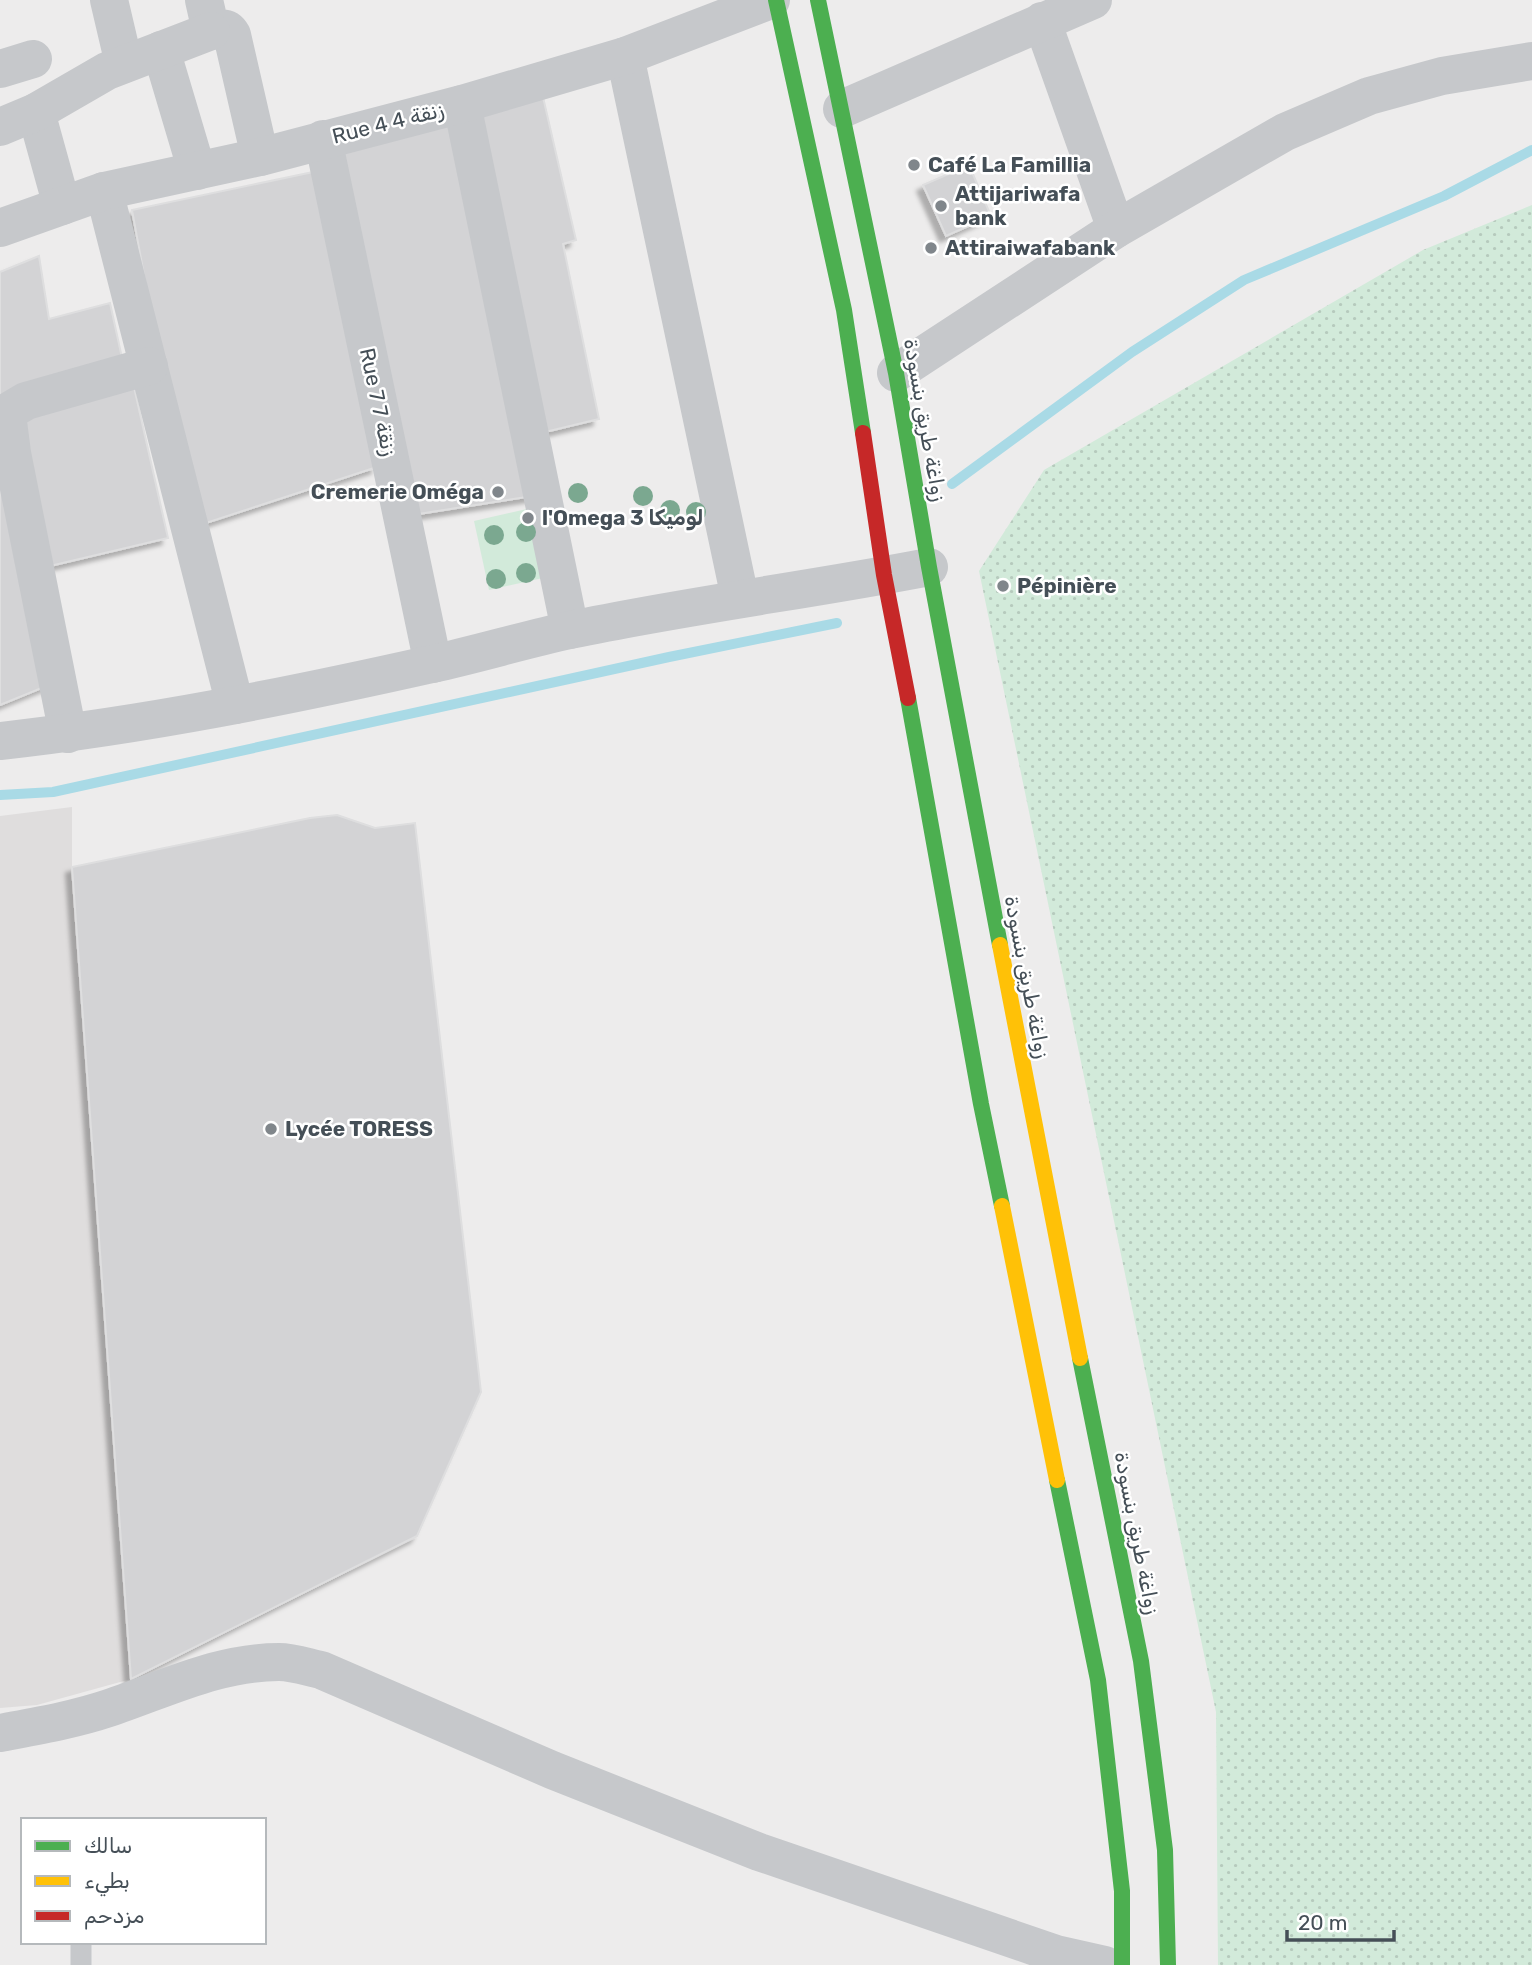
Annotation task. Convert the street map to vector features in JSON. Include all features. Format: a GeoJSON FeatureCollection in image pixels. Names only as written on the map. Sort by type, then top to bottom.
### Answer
{"type":"FeatureCollection","features":[{"type":"Feature","properties":{"kind":"main road"},"geometry":{"type":"LineString","coordinates":[[774,0],[844,310],[884,575],[981,1104],[1098,1680],[1122,1891],[1122,1965]]}},
{"type":"Feature","properties":{"kind":"main road","name":"زواغة طريق بنسودة"},"geometry":{"type":"LineString","coordinates":[[818,0],[896,373],[929,566],[1030,1106],[1141,1661],[1165,1850],[1168,1965]]}},
{"type":"Feature","properties":{"kind":"street"},"geometry":{"type":"LineString","coordinates":[[109,0],[124,64]]}},
{"type":"Feature","properties":{"kind":"street","name":"Rue 4 زنقة 4"},"geometry":{"type":"LineString","coordinates":[[0,228],[104,191],[260,157],[462,104],[625,56],[774,0]]}},
{"type":"Feature","properties":{"kind":"street"},"geometry":{"type":"LineString","coordinates":[[842,109],[1093,0]]}},
{"type":"Feature","properties":{"kind":"street"},"geometry":{"type":"LineString","coordinates":[[0,127],[36,112],[124,64],[161,50],[207,16],[232,35],[260,157]]}},
{"type":"Feature","properties":{"kind":"street"},"geometry":{"type":"LineString","coordinates":[[1042,22],[1116,229]]}},
{"type":"Feature","properties":{"kind":"street"},"geometry":{"type":"LineString","coordinates":[[161,50],[197,171]]}},
{"type":"Feature","properties":{"kind":"street"},"geometry":{"type":"LineString","coordinates":[[625,56],[740,598]]}},
{"type":"Feature","properties":{"kind":"street"},"geometry":{"type":"LineString","coordinates":[[896,373],[1116,229],[1285,132],[1369,96],[1442,76],[1532,61]]}},
{"type":"Feature","properties":{"kind":"street"},"geometry":{"type":"LineString","coordinates":[[462,104],[569,630]]}},
{"type":"Feature","properties":{"kind":"street"},"geometry":{"type":"LineString","coordinates":[[36,112],[62,206]]}},
{"type":"Feature","properties":{"kind":"street","name":"Rue 7 زنقة 7"},"geometry":{"type":"LineString","coordinates":[[323,139],[433,664]]}},
{"type":"Feature","properties":{"kind":"street"},"geometry":{"type":"LineString","coordinates":[[104,191],[235,705]]}},
{"type":"Feature","properties":{"kind":"street"},"geometry":{"type":"LineString","coordinates":[[68,734],[12,453],[9,411],[26,401],[149,366]]}},
{"type":"Feature","properties":{"kind":"street"},"geometry":{"type":"LineString","coordinates":[[0,741],[68,734],[235,705],[433,664],[569,630],[929,566]]}},
{"type":"Feature","properties":{"kind":"street"},"geometry":{"type":"LineString","coordinates":[[0,1733],[64,1722],[177,1682],[237,1665],[281,1662],[321,1670],[552,1770],[759,1852],[1018,1942],[1105,1965]]}},
{"type":"Feature","properties":{"kind":"lane"},"geometry":{"type":"LineString","coordinates":[[81,1944],[81,1965]]}},
{"type":"Feature","properties":{"kind":"shaded area"},"geometry":{"type":"Polygon","coordinates":[[[72,807],[72,867],[131,1679],[37,1705],[0,1708],[0,816],[72,807]]]}},
{"type":"Feature","properties":{"kind":"green space"},"geometry":{"type":"Polygon","coordinates":[[[1532,205],[1532,1965],[1218,1965],[1216,1712],[979,571],[1044,470],[1423,250],[1532,205]]]}},
{"type":"Feature","properties":{"kind":"green space"},"geometry":{"type":"Polygon","coordinates":[[[527,509],[543,578],[489,590],[474,521],[527,509]]]}},
{"type":"Feature","properties":{"kind":"building"},"geometry":{"type":"Polygon","coordinates":[[[543,97],[576,240],[563,244],[599,419],[541,433],[471,114],[543,97]]]}},
{"type":"Feature","properties":{"kind":"building"},"geometry":{"type":"Polygon","coordinates":[[[460,119],[533,496],[412,515],[341,144],[460,119]]]}},
{"type":"Feature","properties":{"kind":"building"},"geometry":{"type":"Polygon","coordinates":[[[969,165],[991,216],[946,236],[923,185],[969,165]]]}},
{"type":"Feature","properties":{"kind":"building"},"geometry":{"type":"Polygon","coordinates":[[[318,171],[377,467],[203,524],[153,324],[132,210],[318,171]]]}},
{"type":"Feature","properties":{"kind":"building"},"geometry":{"type":"Polygon","coordinates":[[[39,256],[49,319],[110,303],[124,367],[0,399],[0,272],[39,256]]]}},
{"type":"Feature","properties":{"kind":"building"},"geometry":{"type":"Polygon","coordinates":[[[134,387],[168,538],[50,566],[18,419],[134,387]]]}},
{"type":"Feature","properties":{"kind":"building"},"geometry":{"type":"Polygon","coordinates":[[[0,425],[54,683],[0,705],[0,425]]]}},
{"type":"Feature","properties":{"kind":"building","name":"Lycée TORESS"},"geometry":{"type":"Polygon","coordinates":[[[337,815],[375,828],[415,823],[481,1392],[417,1536],[131,1679],[72,867],[310,818],[337,815]]]}},
{"type":"Feature","properties":{"kind":"waterway"},"geometry":{"type":"LineString","coordinates":[[952,484],[1132,352],[1244,280],[1444,196],[1532,150]]}},
{"type":"Feature","properties":{"kind":"waterway"},"geometry":{"type":"LineString","coordinates":[[0,795],[53,792],[669,657],[837,623]]}},
{"type":"Feature","properties":{"kind":"traffic: fast"},"geometry":{"type":"LineString","coordinates":[[776,0],[844,310],[863,433]]}},
{"type":"Feature","properties":{"kind":"traffic: fast"},"geometry":{"type":"LineString","coordinates":[[818,0],[896,373],[929,567],[1000,945]]}},
{"type":"Feature","properties":{"kind":"traffic: fast"},"geometry":{"type":"LineString","coordinates":[[908,698],[1002,1206]]}},
{"type":"Feature","properties":{"kind":"traffic: fast"},"geometry":{"type":"LineString","coordinates":[[1080,1358],[1141,1661],[1165,1850],[1168,1965]]}},
{"type":"Feature","properties":{"kind":"traffic: fast"},"geometry":{"type":"LineString","coordinates":[[1057,1480],[1098,1680],[1122,1891],[1122,1965]]}},
{"type":"Feature","properties":{"kind":"traffic: slow"},"geometry":{"type":"LineString","coordinates":[[1000,945],[1080,1358]]}},
{"type":"Feature","properties":{"kind":"traffic: slow"},"geometry":{"type":"LineString","coordinates":[[1002,1206],[1057,1480]]}},
{"type":"Feature","properties":{"kind":"traffic: jam"},"geometry":{"type":"LineString","coordinates":[[863,433],[884,575],[908,698]]}},
{"type":"Feature","properties":{"kind":"place","name":"Café La Famillia"},"geometry":{"type":"Point","coordinates":[914,165]}},
{"type":"Feature","properties":{"kind":"place","name":"Attijariwafa bank"},"geometry":{"type":"Point","coordinates":[941,206]}},
{"type":"Feature","properties":{"kind":"place","name":"Attiraiwafabank"},"geometry":{"type":"Point","coordinates":[931,248]}},
{"type":"Feature","properties":{"kind":"place","name":"Cremerie Oméga"},"geometry":{"type":"Point","coordinates":[498,492]}},
{"type":"Feature","properties":{"kind":"place","name":"l'Omega 3 لوميكا"},"geometry":{"type":"Point","coordinates":[528,518]}},
{"type":"Feature","properties":{"kind":"place","name":"Pépinière"},"geometry":{"type":"Point","coordinates":[1003,586]}},
{"type":"Feature","properties":{"kind":"place","name":"Lycée TORESS"},"geometry":{"type":"Point","coordinates":[271,1129]}}]}
